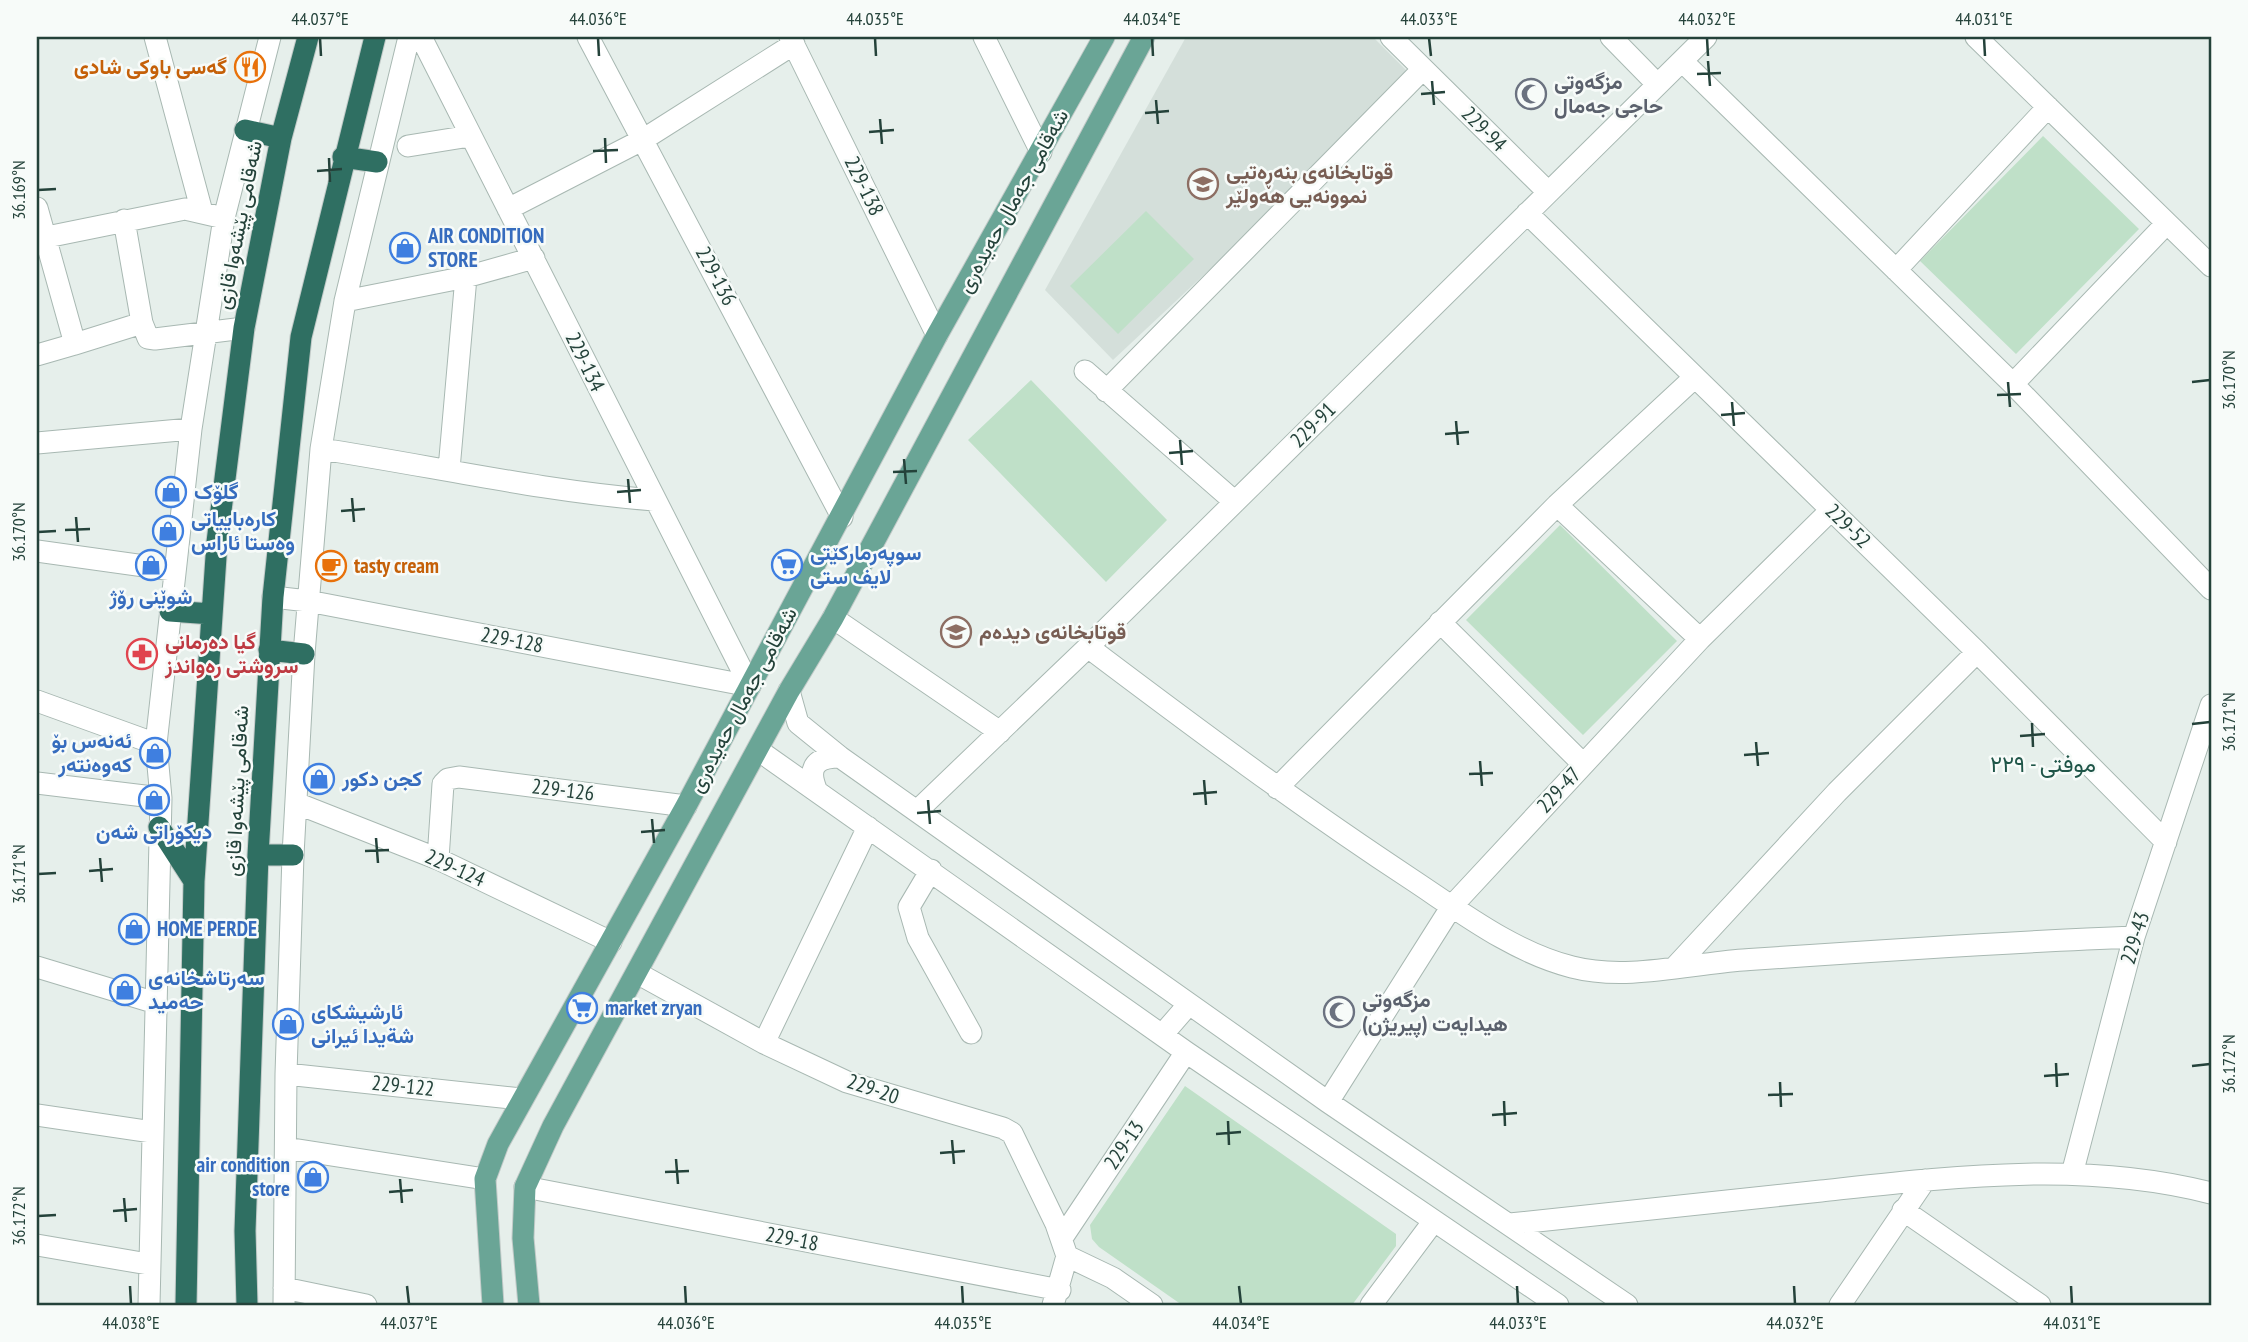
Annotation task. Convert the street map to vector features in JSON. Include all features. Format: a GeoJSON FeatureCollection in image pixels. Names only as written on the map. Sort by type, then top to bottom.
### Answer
{"type":"FeatureCollection","features":[{"type":"Feature","properties":{"kind":"highway","name":"شەقامی پێشەوا قازی"},"geometry":{"type":"LineString","coordinates":[[186,1305],[194,881],[216,542],[244,328],[281,138],[308,37]]}},
{"type":"Feature","properties":{"kind":"highway","name":"شەقامی پێشەوا قازی"},"geometry":{"type":"LineString","coordinates":[[247,1305],[245,1231],[258,855],[273,597],[301,337],[343,157],[375,37]]}},
{"type":"Feature","properties":{"kind":"highway"},"geometry":{"type":"LineString","coordinates":[[245,130],[281,138]]}},
{"type":"Feature","properties":{"kind":"highway"},"geometry":{"type":"LineString","coordinates":[[343,157],[377,163]]}},
{"type":"Feature","properties":{"kind":"highway"},"geometry":{"type":"LineString","coordinates":[[170,611],[212,614]]}},
{"type":"Feature","properties":{"kind":"highway"},"geometry":{"type":"LineString","coordinates":[[269,650],[304,654]]}},
{"type":"Feature","properties":{"kind":"highway"},"geometry":{"type":"LineString","coordinates":[[159,827],[194,881]]}},
{"type":"Feature","properties":{"kind":"highway"},"geometry":{"type":"LineString","coordinates":[[258,855],[293,855]]}},
{"type":"Feature","properties":{"kind":"main road","name":"شەقامی جەمال حەیدەری"},"geometry":{"type":"LineString","coordinates":[[492,1305],[485,1179],[521,1099],[686,806],[937,335],[1104,37]]}},
{"type":"Feature","properties":{"kind":"main road","name":"شەقامی جەمال حەیدەری"},"geometry":{"type":"LineString","coordinates":[[529,1305],[523,1238],[525,1187],[553,1126],[789,691],[833,618],[1144,37]]}},
{"type":"Feature","properties":{"kind":"street"},"geometry":{"type":"LineString","coordinates":[[155,37],[202,212]]}},
{"type":"Feature","properties":{"kind":"street"},"geometry":{"type":"LineString","coordinates":[[149,1305],[161,798],[156,744],[173,570],[205,331],[224,218],[270,37]]}},
{"type":"Feature","properties":{"kind":"street"},"geometry":{"type":"LineString","coordinates":[[366,1305],[284,1296],[286,1074],[293,855],[304,654],[321,449],[345,301],[409,37]]}},
{"type":"Feature","properties":{"kind":"street","name":"229-134"},"geometry":{"type":"LineString","coordinates":[[421,37],[750,686]]}},
{"type":"Feature","properties":{"kind":"street","name":"229-136"},"geometry":{"type":"LineString","coordinates":[[588,37],[842,517]]}},
{"type":"Feature","properties":{"kind":"street"},"geometry":{"type":"LineString","coordinates":[[984,37],[1041,152]]}},
{"type":"Feature","properties":{"kind":"street","name":"229-94"},"geometry":{"type":"LineString","coordinates":[[1391,37],[1548,192]]}},
{"type":"Feature","properties":{"kind":"street"},"geometry":{"type":"LineString","coordinates":[[1611,37],[1657,84]]}},
{"type":"Feature","properties":{"kind":"street","name":"229-91"},"geometry":{"type":"LineString","coordinates":[[917,811],[1088,647],[1706,37]]}},
{"type":"Feature","properties":{"kind":"street"},"geometry":{"type":"LineString","coordinates":[[1976,37],[2211,266]]}},
{"type":"Feature","properties":{"kind":"street"},"geometry":{"type":"LineString","coordinates":[[508,209],[644,139],[792,41]]}},
{"type":"Feature","properties":{"kind":"street","name":"229-138"},"geometry":{"type":"LineString","coordinates":[[792,41],[937,335]]}},
{"type":"Feature","properties":{"kind":"street"},"geometry":{"type":"LineString","coordinates":[[1682,61],[2013,384],[2211,589]]}},
{"type":"Feature","properties":{"kind":"street"},"geometry":{"type":"LineString","coordinates":[[1106,391],[1423,69]]}},
{"type":"Feature","properties":{"kind":"street"},"geometry":{"type":"LineString","coordinates":[[1896,270],[2048,107]]}},
{"type":"Feature","properties":{"kind":"street"},"geometry":{"type":"LineString","coordinates":[[408,146],[470,136]]}},
{"type":"Feature","properties":{"kind":"street"},"geometry":{"type":"LineString","coordinates":[[37,208],[40,238],[75,344]]}},
{"type":"Feature","properties":{"kind":"street"},"geometry":{"type":"LineString","coordinates":[[40,238],[185,209],[224,218]]}},
{"type":"Feature","properties":{"kind":"street","name":"229-52"},"geometry":{"type":"LineString","coordinates":[[1527,213],[1978,652],[2166,842]]}},
{"type":"Feature","properties":{"kind":"street"},"geometry":{"type":"LineString","coordinates":[[124,220],[142,323],[148,338],[155,340],[205,331],[244,328]]}},
{"type":"Feature","properties":{"kind":"street"},"geometry":{"type":"LineString","coordinates":[[2013,384],[2167,223]]}},
{"type":"Feature","properties":{"kind":"street"},"geometry":{"type":"LineString","coordinates":[[345,301],[466,277],[534,258]]}},
{"type":"Feature","properties":{"kind":"street"},"geometry":{"type":"LineString","coordinates":[[449,469],[466,277]]}},
{"type":"Feature","properties":{"kind":"street"},"geometry":{"type":"LineString","coordinates":[[37,355],[142,323]]}},
{"type":"Feature","properties":{"kind":"street"},"geometry":{"type":"LineString","coordinates":[[1085,372],[1235,502]]}},
{"type":"Feature","properties":{"kind":"street"},"geometry":{"type":"LineString","coordinates":[[1278,788],[1557,505],[1695,377]]}},
{"type":"Feature","properties":{"kind":"street"},"geometry":{"type":"LineString","coordinates":[[37,443],[191,429]]}},
{"type":"Feature","properties":{"kind":"street"},"geometry":{"type":"LineString","coordinates":[[321,449],[583,494],[654,500]]}},
{"type":"Feature","properties":{"kind":"street"},"geometry":{"type":"LineString","coordinates":[[1557,505],[1700,639]]}},
{"type":"Feature","properties":{"kind":"street","name":"229-47"},"geometry":{"type":"LineString","coordinates":[[1328,1102],[1452,906],[1700,639],[1831,510]]}},
{"type":"Feature","properties":{"kind":"street"},"geometry":{"type":"LineString","coordinates":[[37,551],[173,570]]}},
{"type":"Feature","properties":{"kind":"street","name":"229-128"},"geometry":{"type":"LineString","coordinates":[[273,597],[308,601],[750,686]]}},
{"type":"Feature","properties":{"kind":"street"},"geometry":{"type":"LineString","coordinates":[[833,618],[1000,732]]}},
{"type":"Feature","properties":{"kind":"street"},"geometry":{"type":"LineString","coordinates":[[1440,622],[1583,764]]}},
{"type":"Feature","properties":{"kind":"street"},"geometry":{"type":"LineString","coordinates":[[1088,647],[1278,788],[1452,906],[1534,954],[1572,967],[1601,971],[2134,937]]}},
{"type":"Feature","properties":{"kind":"street"},"geometry":{"type":"LineString","coordinates":[[1676,966],[1837,792],[1978,652]]}},
{"type":"Feature","properties":{"kind":"street"},"geometry":{"type":"LineString","coordinates":[[789,691],[798,723],[840,757],[1328,1102],[1627,1305]]}},
{"type":"Feature","properties":{"kind":"street"},"geometry":{"type":"LineString","coordinates":[[37,700],[156,744]]}},
{"type":"Feature","properties":{"kind":"street","name":"229-43"},"geometry":{"type":"LineString","coordinates":[[2072,1174],[2134,937],[2211,705]]}},
{"type":"Feature","properties":{"kind":"street"},"geometry":{"type":"LineString","coordinates":[[758,750],[1186,1052],[1558,1305]]}},
{"type":"Feature","properties":{"kind":"street"},"geometry":{"type":"LineString","coordinates":[[816,789],[811,772],[813,765],[821,759],[840,757]]}},
{"type":"Feature","properties":{"kind":"street","name":"229-126"},"geometry":{"type":"LineString","coordinates":[[438,859],[443,784],[448,779],[459,777],[686,806]]}},
{"type":"Feature","properties":{"kind":"street"},"geometry":{"type":"LineString","coordinates":[[37,783],[161,798]]}},
{"type":"Feature","properties":{"kind":"street","name":"229-124"},"geometry":{"type":"LineString","coordinates":[[296,803],[438,859],[611,942]]}},
{"type":"Feature","properties":{"kind":"street"},"geometry":{"type":"LineString","coordinates":[[764,1043],[868,827]]}},
{"type":"Feature","properties":{"kind":"street"},"geometry":{"type":"LineString","coordinates":[[931,870],[909,907],[918,938],[971,1033]]}},
{"type":"Feature","properties":{"kind":"street"},"geometry":{"type":"LineString","coordinates":[[37,967],[156,1003]]}},
{"type":"Feature","properties":{"kind":"street","name":"229-20"},"geometry":{"type":"LineString","coordinates":[[637,973],[764,1043],[847,1082],[1003,1128],[1012,1133],[1065,1247]]}},
{"type":"Feature","properties":{"kind":"street"},"geometry":{"type":"LineString","coordinates":[[1162,1035],[1189,1004]]}},
{"type":"Feature","properties":{"kind":"street","name":"229-13"},"geometry":{"type":"LineString","coordinates":[[1065,1247],[1186,1052]]}},
{"type":"Feature","properties":{"kind":"street","name":"229-122"},"geometry":{"type":"LineString","coordinates":[[286,1074],[521,1099]]}},
{"type":"Feature","properties":{"kind":"street"},"geometry":{"type":"LineString","coordinates":[[37,1115],[152,1132]]}},
{"type":"Feature","properties":{"kind":"street"},"geometry":{"type":"LineString","coordinates":[[286,1148],[485,1179]]}},
{"type":"Feature","properties":{"kind":"street"},"geometry":{"type":"LineString","coordinates":[[1510,1224],[1925,1180],[2031,1173],[2107,1176],[2211,1193]]}},
{"type":"Feature","properties":{"kind":"street"},"geometry":{"type":"LineString","coordinates":[[1840,1305],[1925,1180]]}},
{"type":"Feature","properties":{"kind":"street","name":"229-18"},"geometry":{"type":"LineString","coordinates":[[525,1187],[1056,1298]]}},
{"type":"Feature","properties":{"kind":"street"},"geometry":{"type":"LineString","coordinates":[[1903,1210],[2040,1305]]}},
{"type":"Feature","properties":{"kind":"street"},"geometry":{"type":"LineString","coordinates":[[1371,1305],[1433,1222]]}},
{"type":"Feature","properties":{"kind":"street"},"geometry":{"type":"LineString","coordinates":[[37,1245],[148,1264]]}},
{"type":"Feature","properties":{"kind":"street"},"geometry":{"type":"LineString","coordinates":[[1056,1298],[1065,1247],[1153,1305]]}},
{"type":"Feature","properties":{"kind":"shaded area","name":"قوتابخانەی بنەڕەتیی نموونەیی هەولێر"},"geometry":{"type":"Polygon","coordinates":[[[1186,37],[1373,37],[1414,78],[1113,360],[1045,290],[1186,37]]]}},
{"type":"Feature","properties":{"kind":"green space"},"geometry":{"type":"Polygon","coordinates":[[[2043,136],[2139,229],[2016,354],[1920,261],[2043,136]]]}},
{"type":"Feature","properties":{"kind":"green space"},"geometry":{"type":"Polygon","coordinates":[[[1146,211],[1194,259],[1118,334],[1070,286],[1146,211]]]}},
{"type":"Feature","properties":{"kind":"green space"},"geometry":{"type":"Polygon","coordinates":[[[1031,380],[1167,520],[1106,582],[968,440],[1031,380]]]}},
{"type":"Feature","properties":{"kind":"green space"},"geometry":{"type":"Polygon","coordinates":[[[1560,525],[1677,641],[1583,735],[1466,620],[1560,525]]]}},
{"type":"Feature","properties":{"kind":"green space"},"geometry":{"type":"Polygon","coordinates":[[[1185,1086],[1396,1234],[1396,1246],[1352,1305],[1182,1305],[1099,1247],[1092,1239],[1090,1225],[1185,1086]]]}},
{"type":"Feature","properties":{"kind":"place","name":"گەسی باوکی شادی"},"geometry":{"type":"Point","coordinates":[250,67]}},
{"type":"Feature","properties":{"kind":"place","name":"مزگەوتی حاجی جەمال"},"geometry":{"type":"Point","coordinates":[1531,94]}},
{"type":"Feature","properties":{"kind":"place","name":"قوتابخانەی بنەڕەتیی نموونەیی هەولێر"},"geometry":{"type":"Point","coordinates":[1203,184]}},
{"type":"Feature","properties":{"kind":"place","name":"AIR CONDITION STORE"},"geometry":{"type":"Point","coordinates":[405,248]}},
{"type":"Feature","properties":{"kind":"place","name":"گلۆک"},"geometry":{"type":"Point","coordinates":[171,492]}},
{"type":"Feature","properties":{"kind":"place","name":"کارەباییاتی وەستا ئاراس"},"geometry":{"type":"Point","coordinates":[168,531]}},
{"type":"Feature","properties":{"kind":"place","name":"شوێنی رۆژ"},"geometry":{"type":"Point","coordinates":[151,565]}},
{"type":"Feature","properties":{"kind":"place","name":"سوپەرمارکێتی لایف ستی"},"geometry":{"type":"Point","coordinates":[787,565]}},
{"type":"Feature","properties":{"kind":"place","name":"tasty cream"},"geometry":{"type":"Point","coordinates":[331,566]}},
{"type":"Feature","properties":{"kind":"place","name":"قوتابخانەی دیدەم"},"geometry":{"type":"Point","coordinates":[956,632]}},
{"type":"Feature","properties":{"kind":"place","name":"گیا دەرمانی سروشتی رەواندز"},"geometry":{"type":"Point","coordinates":[142,654]}},
{"type":"Feature","properties":{"kind":"place","name":"ئەنەس بۆ کەوەنتەر"},"geometry":{"type":"Point","coordinates":[155,753]}},
{"type":"Feature","properties":{"kind":"place","name":"كجن دكور"},"geometry":{"type":"Point","coordinates":[319,779]}},
{"type":"Feature","properties":{"kind":"place","name":"دیکۆراتی شەن"},"geometry":{"type":"Point","coordinates":[154,800]}},
{"type":"Feature","properties":{"kind":"place","name":"HOME PERDE"},"geometry":{"type":"Point","coordinates":[134,929]}},
{"type":"Feature","properties":{"kind":"place","name":"سەرتاشخانەی حەمید"},"geometry":{"type":"Point","coordinates":[125,990]}},
{"type":"Feature","properties":{"kind":"place","name":"market zryan"},"geometry":{"type":"Point","coordinates":[582,1008]}},
{"type":"Feature","properties":{"kind":"place","name":"مزگه‌وتی هیدایه‌ت (پیریژن)"},"geometry":{"type":"Point","coordinates":[1339,1012]}},
{"type":"Feature","properties":{"kind":"place","name":"ئارشيشكاى شةيدا ئيرانى"},"geometry":{"type":"Point","coordinates":[288,1024]}},
{"type":"Feature","properties":{"kind":"place","name":"air condition store"},"geometry":{"type":"Point","coordinates":[313,1177]}},
{"type":"Feature","properties":{"kind":"district","name":"موفتی - ٢٢٩"},"geometry":{"type":"Point","coordinates":[2043,764]}}]}
